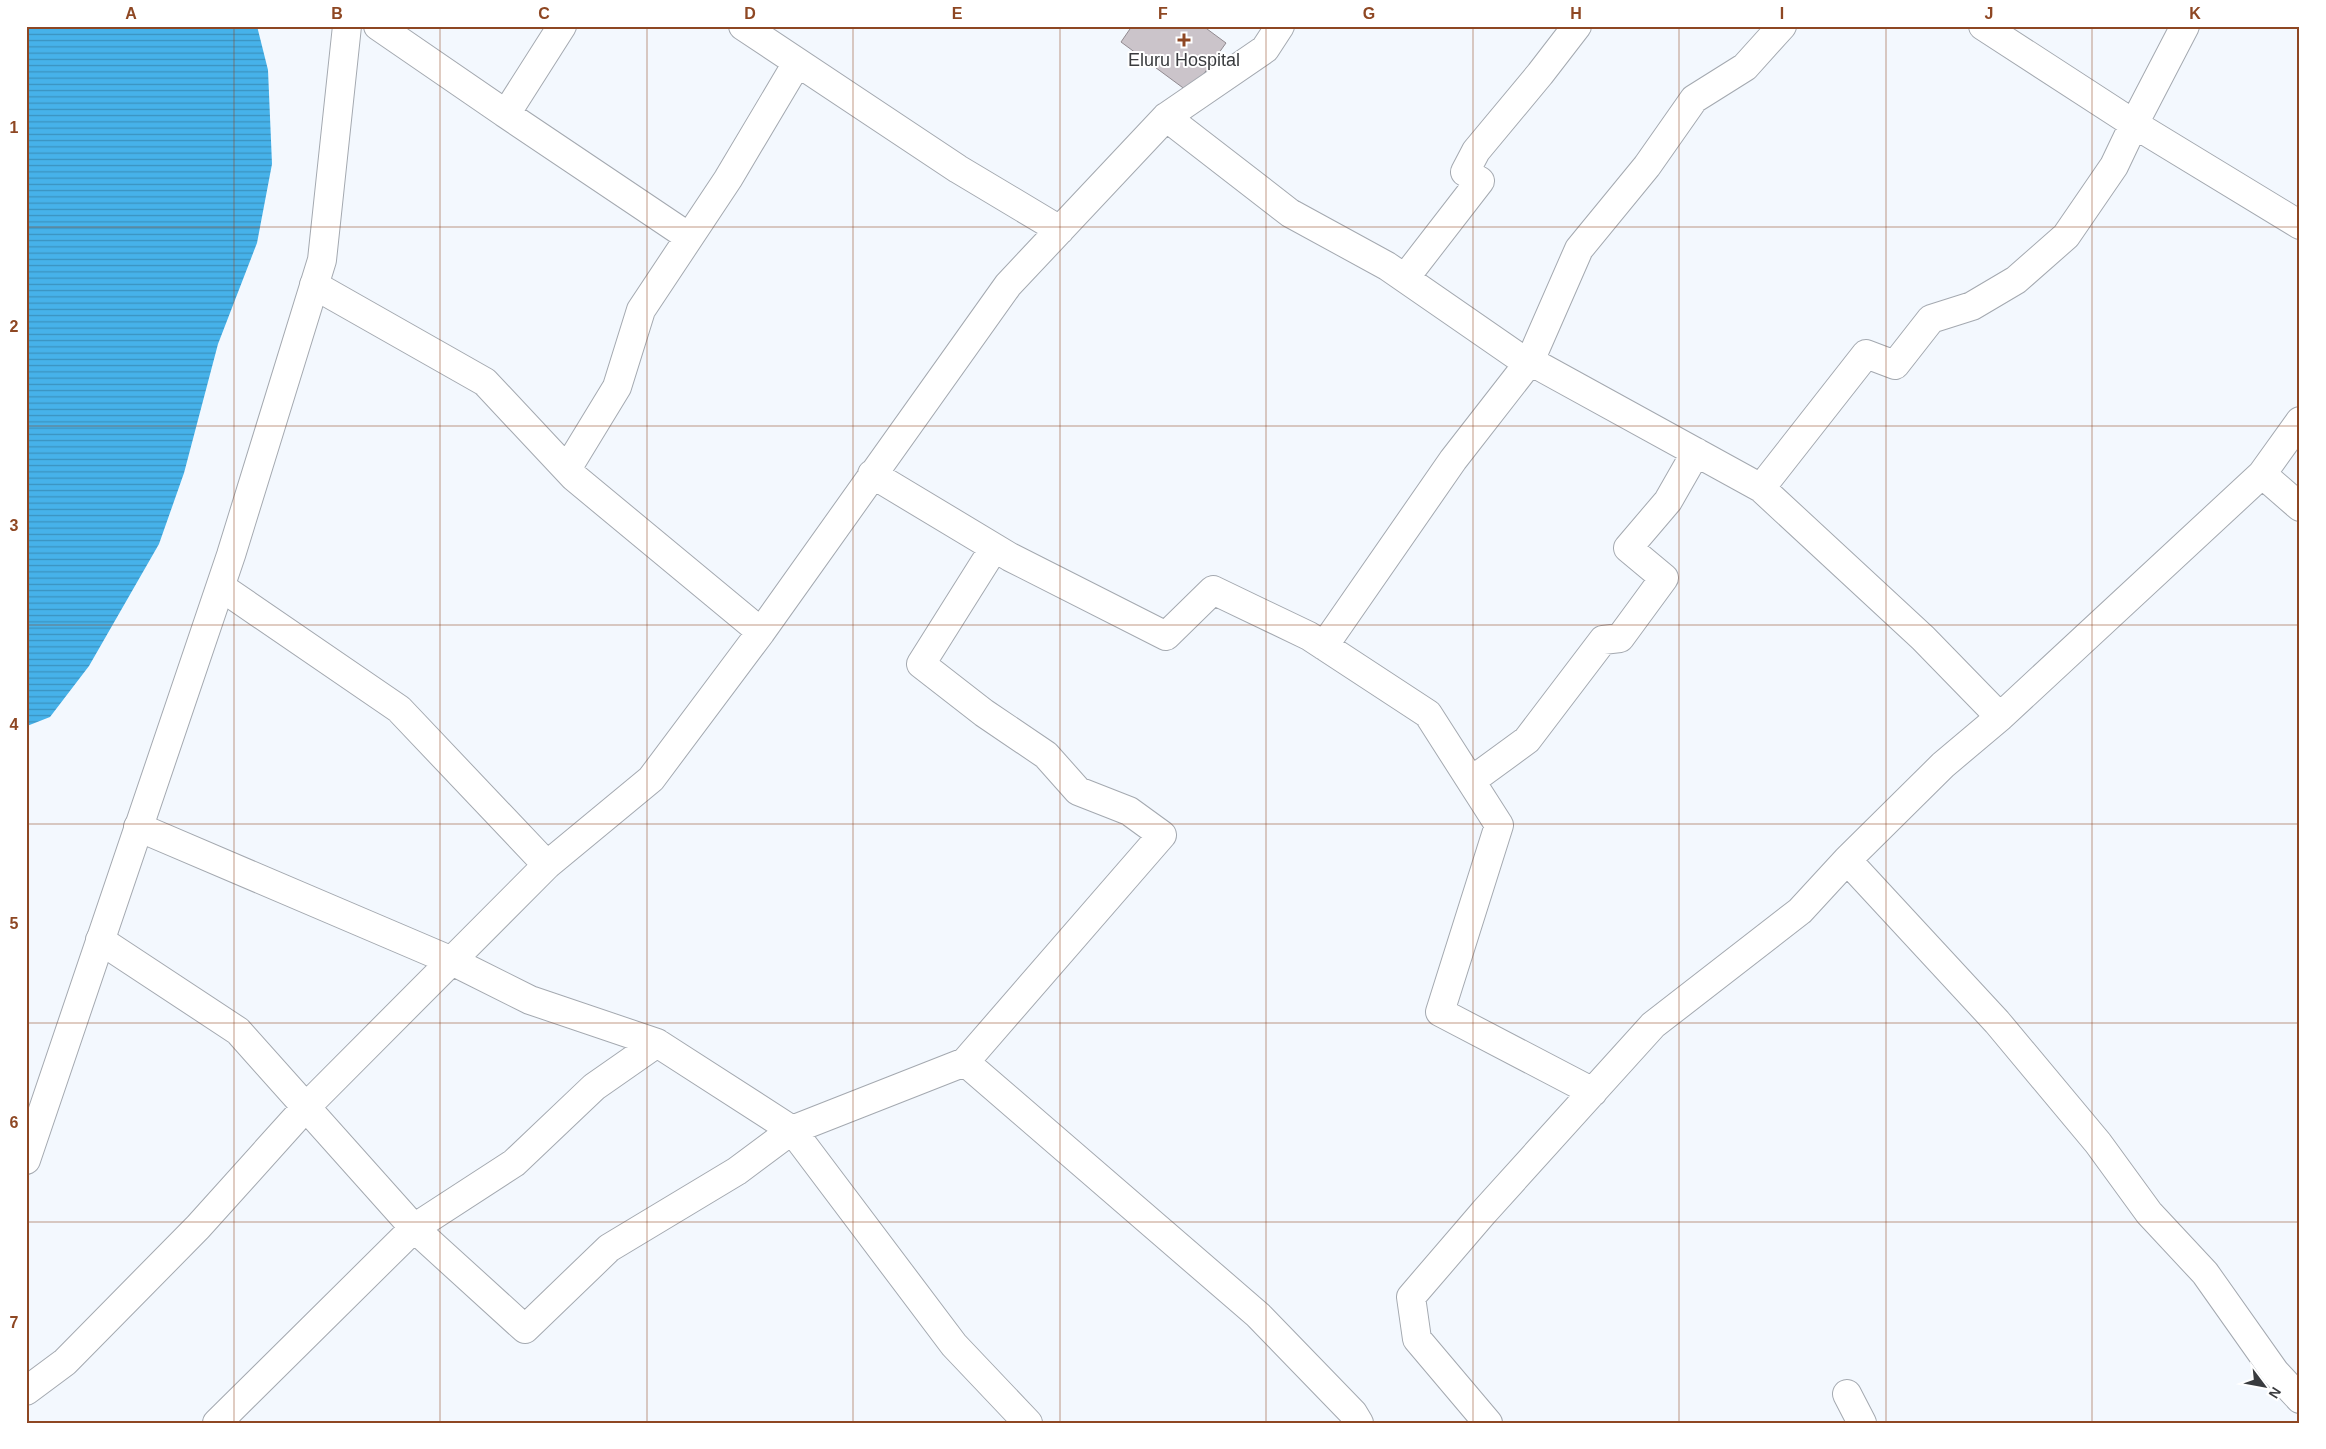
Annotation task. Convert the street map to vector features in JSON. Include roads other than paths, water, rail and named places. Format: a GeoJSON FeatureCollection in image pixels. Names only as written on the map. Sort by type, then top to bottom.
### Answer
{"type":"FeatureCollection","features":[{"type":"Feature","properties":{"kind":"street"},"geometry":{"type":"LineString","coordinates":[[27,1153],[221,587],[322,260],[347,26]]}},
{"type":"Feature","properties":{"kind":"street"},"geometry":{"type":"LineString","coordinates":[[378,26],[689,237]]}},
{"type":"Feature","properties":{"kind":"street"},"geometry":{"type":"LineString","coordinates":[[506,114],[562,26]]}},
{"type":"Feature","properties":{"kind":"street"},"geometry":{"type":"LineString","coordinates":[[743,26],[958,169],[1060,230]]}},
{"type":"Feature","properties":{"kind":"street"},"geometry":{"type":"LineString","coordinates":[[26,1391],[65,1362],[198,1226],[306,1106],[547,865],[651,779],[761,632],[1008,285],[1166,117],[1265,49],[1280,26]]}},
{"type":"Feature","properties":{"kind":"street"},"geometry":{"type":"LineString","coordinates":[[1405,278],[1480,181],[1465,172],[1476,151],[1577,26]]}},
{"type":"Feature","properties":{"kind":"street"},"geometry":{"type":"LineString","coordinates":[[1324,646],[1452,460],[1530,361],[1579,249],[1647,166],[1694,99],[1745,67],[1782,26]]}},
{"type":"Feature","properties":{"kind":"street"},"geometry":{"type":"LineString","coordinates":[[1761,488],[1866,354],[1895,365],[1931,319],[1972,306],[2016,280],[2066,236],[2114,166],[2185,26]]}},
{"type":"Feature","properties":{"kind":"street"},"geometry":{"type":"LineString","coordinates":[[2000,31],[2134,124],[2300,224]]}},
{"type":"Feature","properties":{"kind":"street"},"geometry":{"type":"LineString","coordinates":[[567,469],[617,387],[641,310],[728,179],[797,62]]}},
{"type":"Feature","properties":{"kind":"street"},"geometry":{"type":"LineString","coordinates":[[1166,117],[1290,213],[1387,266],[1520,358],[1530,361],[1761,488],[1923,638],[2000,717]]}},
{"type":"Feature","properties":{"kind":"street"},"geometry":{"type":"LineString","coordinates":[[314,285],[485,382],[567,469],[761,632]]}},
{"type":"Feature","properties":{"kind":"street"},"geometry":{"type":"LineString","coordinates":[[1488,1423],[1417,1339],[1411,1297],[1484,1212],[1653,1025],[1800,911],[1847,860],[1943,765],[2000,717],[2262,474],[2300,421]]}},
{"type":"Feature","properties":{"kind":"street"},"geometry":{"type":"LineString","coordinates":[[1471,781],[1526,740],[1603,640],[1620,638],[1664,578],[1628,548],[1668,501],[1696,452]]}},
{"type":"Feature","properties":{"kind":"street"},"geometry":{"type":"LineString","coordinates":[[872,474],[994,548],[1166,636],[1213,590],[1309,636],[1428,714],[1499,825],[1440,1012],[1593,1092]]}},
{"type":"Feature","properties":{"kind":"street"},"geometry":{"type":"LineString","coordinates":[[2262,474],[2300,507]]}},
{"type":"Feature","properties":{"kind":"street"},"geometry":{"type":"LineString","coordinates":[[100,940],[238,1031],[414,1228],[525,1329],[609,1248],[737,1171],[792,1130],[965,1062],[1162,835],[1129,812],[1078,791],[1046,755],[984,713],[921,664],[994,548]]}},
{"type":"Feature","properties":{"kind":"street"},"geometry":{"type":"LineString","coordinates":[[221,587],[399,709],[547,865]]}},
{"type":"Feature","properties":{"kind":"street"},"geometry":{"type":"LineString","coordinates":[[138,828],[452,961],[530,1000],[657,1043],[792,1130],[954,1345],[1028,1423]]}},
{"type":"Feature","properties":{"kind":"street"},"geometry":{"type":"LineString","coordinates":[[1847,860],[1998,1022],[2098,1143],[2149,1212],[2205,1273],[2275,1372],[2300,1399]]}},
{"type":"Feature","properties":{"kind":"street"},"geometry":{"type":"LineString","coordinates":[[217,1423],[414,1228],[514,1163],[594,1087],[657,1043]]}},
{"type":"Feature","properties":{"kind":"street"},"geometry":{"type":"LineString","coordinates":[[965,1062],[1258,1315],[1353,1413],[1359,1423]]}},
{"type":"Feature","properties":{"kind":"street"},"geometry":{"type":"LineString","coordinates":[[1847,1394],[1862,1423]]}},
{"type":"Feature","properties":{"kind":"water"},"geometry":{"type":"Polygon","coordinates":[[[26,26],[257,26],[268,70],[272,164],[257,243],[218,344],[184,473],[159,544],[89,666],[50,717],[27,726],[26,26]]]}},
{"type":"Feature","properties":{"kind":"place","name":"Eluru Hospital"},"geometry":{"type":"Point","coordinates":[1184,40]}}]}
